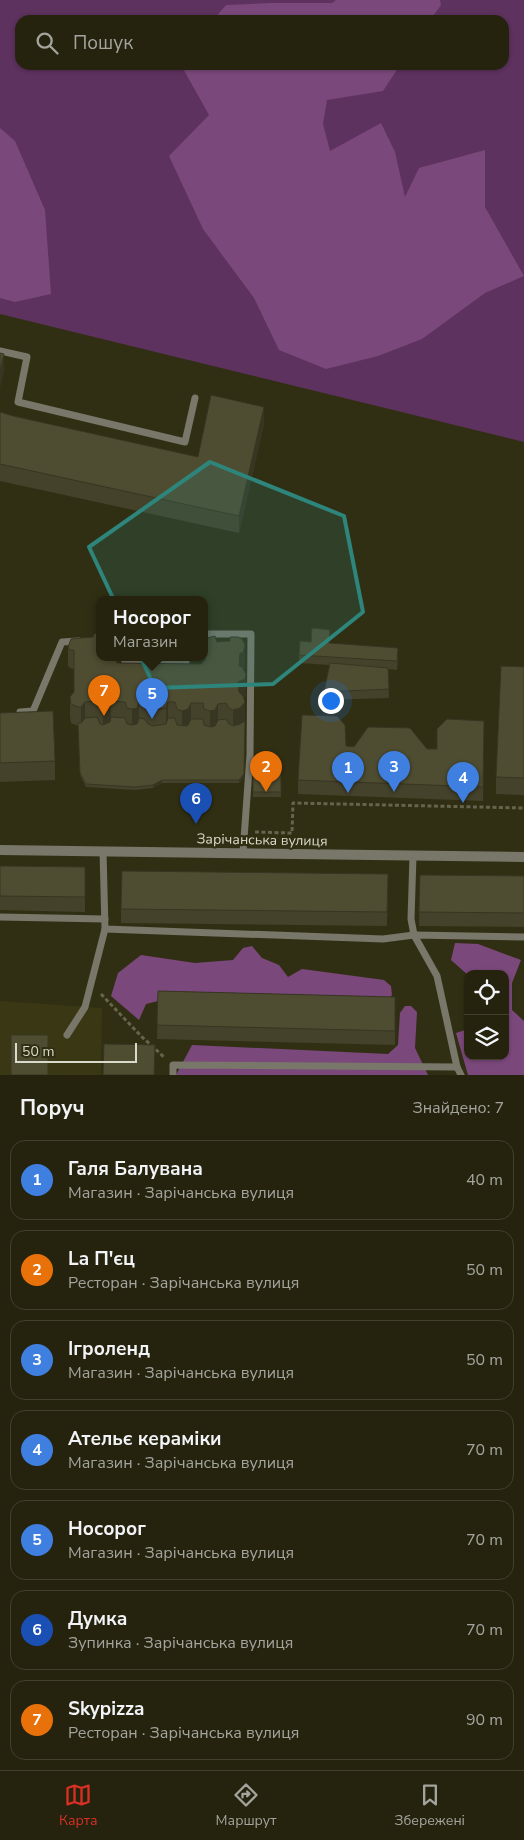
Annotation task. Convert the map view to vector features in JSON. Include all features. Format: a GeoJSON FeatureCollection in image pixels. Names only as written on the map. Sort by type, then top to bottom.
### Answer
{"type":"FeatureCollection","features":[{"type":"Feature","properties":{"kind":"street","name":"Зарічанська вулиця"},"geometry":{"type":"LineString","coordinates":[[0,850],[524,857]]}},
{"type":"Feature","properties":{"kind":"lane"},"geometry":{"type":"LineString","coordinates":[[0,351],[27,358],[18,402],[184,442],[195,398]]}},
{"type":"Feature","properties":{"kind":"lane"},"geometry":{"type":"LineString","coordinates":[[208,634],[251,634],[250,755],[243,853]]}},
{"type":"Feature","properties":{"kind":"lane"},"geometry":{"type":"LineString","coordinates":[[8,714],[33,711],[62,642],[90,640]]}},
{"type":"Feature","properties":{"kind":"lane"},"geometry":{"type":"LineString","coordinates":[[125,661],[186,661]]}},
{"type":"Feature","properties":{"kind":"lane"},"geometry":{"type":"LineString","coordinates":[[67,1035],[85,1007],[105,929],[103,851]]}},
{"type":"Feature","properties":{"kind":"lane"},"geometry":{"type":"LineString","coordinates":[[413,856],[411,919],[414,934],[437,976],[457,1067],[461,1075]]}},
{"type":"Feature","properties":{"kind":"lane"},"geometry":{"type":"LineString","coordinates":[[0,917],[105,918]]}},
{"type":"Feature","properties":{"kind":"lane"},"geometry":{"type":"LineString","coordinates":[[105,929],[383,939],[414,934],[524,937]]}},
{"type":"Feature","properties":{"kind":"lane"},"geometry":{"type":"LineString","coordinates":[[172,1075],[173,1065],[457,1067]]}},
{"type":"Feature","properties":{"kind":"path"},"geometry":{"type":"LineString","coordinates":[[244,831],[292,834],[292,803],[524,808]]}},
{"type":"Feature","properties":{"kind":"path"},"geometry":{"type":"LineString","coordinates":[[92,975],[102,996],[141,1036],[173,1065]]}},
{"type":"Feature","properties":{"kind":"highlighted area"},"geometry":{"type":"Polygon","coordinates":[[[210,462],[344,516],[363,612],[273,684],[155,688],[89,547],[210,462]]]}},
{"type":"Feature","properties":{"kind":"shaded area"},"geometry":{"type":"Polygon","coordinates":[[[0,0],[524,0],[524,442],[0,314],[0,0]]]}},
{"type":"Feature","properties":{"kind":"shaded area"},"geometry":{"type":"Polygon","coordinates":[[[336,0],[440,0],[441,5],[434,15],[217,15],[226,5],[332,3],[336,0]]]}},
{"type":"Feature","properties":{"kind":"shaded area"},"geometry":{"type":"Polygon","coordinates":[[[184,70],[397,70],[383,91],[327,100],[323,124],[330,151],[381,123],[395,152],[405,197],[419,168],[485,150],[485,207],[524,276],[485,293],[422,339],[378,356],[326,369],[279,350],[254,298],[203,229],[169,156],[209,115],[184,70]]]}},
{"type":"Feature","properties":{"kind":"shaded area"},"geometry":{"type":"Polygon","coordinates":[[[0,128],[15,141],[45,210],[51,294],[15,302],[0,298],[0,128]]]}},
{"type":"Feature","properties":{"kind":"shaded area"},"geometry":{"type":"Polygon","coordinates":[[[455,943],[478,944],[521,960],[512,983],[512,1010],[524,1021],[524,1075],[468,1075],[456,1033],[464,1030],[464,1060],[509,1060],[509,970],[464,971],[451,960],[455,943]]]}},
{"type":"Feature","properties":{"kind":"shaded area"},"geometry":{"type":"Polygon","coordinates":[[[252,946],[262,958],[279,965],[288,977],[302,969],[384,980],[391,986],[392,995],[387,1001],[166,999],[146,1004],[139,1020],[111,996],[118,973],[141,955],[195,963],[233,960],[243,948],[252,946]]]}},
{"type":"Feature","properties":{"kind":"shaded area"},"geometry":{"type":"Polygon","coordinates":[[[0,1001],[102,1008],[101,1075],[0,1075],[0,1001]]]}},
{"type":"Feature","properties":{"kind":"shaded area"},"geometry":{"type":"Polygon","coordinates":[[[405,1006],[411,1006],[417,1012],[415,1048],[428,1075],[176,1075],[192,1045],[388,1054],[398,1045],[400,1013],[405,1006]]]}},
{"type":"Feature","properties":{"kind":"building"},"geometry":{"type":"Polygon","coordinates":[[[0,353],[4,354],[0,371],[0,353]]]}},
{"type":"Feature","properties":{"kind":"building"},"geometry":{"type":"Polygon","coordinates":[[[211,395],[264,407],[239,516],[0,464],[0,412],[198,457],[211,395]]]}},
{"type":"Feature","properties":{"kind":"building"},"geometry":{"type":"Polygon","coordinates":[[[312,628],[330,630],[329,643],[398,648],[397,661],[299,655],[300,641],[311,642],[312,628]]]}},
{"type":"Feature","properties":{"kind":"building"},"geometry":{"type":"Polygon","coordinates":[[[96,633],[96,661],[117,661],[117,663],[201,664],[204,661],[208,661],[208,638],[215,636],[217,642],[230,641],[230,637],[238,637],[242,639],[245,645],[243,653],[240,653],[239,666],[242,667],[246,674],[245,679],[238,682],[239,692],[245,702],[240,708],[233,710],[226,703],[218,704],[215,710],[210,711],[204,709],[203,703],[191,703],[188,709],[182,711],[177,709],[175,702],[168,702],[166,708],[153,710],[144,703],[139,702],[137,708],[132,709],[127,708],[125,702],[111,701],[110,706],[103,709],[100,708],[97,701],[85,702],[81,707],[71,704],[70,697],[74,692],[74,650],[70,650],[68,647],[71,639],[93,637],[96,633]]]}},
{"type":"Feature","properties":{"kind":"building"},"geometry":{"type":"Polygon","coordinates":[[[330,663],[388,668],[389,689],[324,692],[330,663]]]}},
{"type":"Feature","properties":{"kind":"building"},"geometry":{"type":"Polygon","coordinates":[[[501,666],[524,667],[524,778],[496,777],[501,666]]]}},
{"type":"Feature","properties":{"kind":"building"},"geometry":{"type":"Polygon","coordinates":[[[53,711],[55,761],[0,763],[0,713],[53,711]]]}},
{"type":"Feature","properties":{"kind":"building"},"geometry":{"type":"Polygon","coordinates":[[[302,715],[337,716],[345,725],[346,746],[354,747],[368,727],[410,728],[427,749],[437,749],[437,729],[447,719],[484,721],[483,787],[298,780],[302,715]]]}},
{"type":"Feature","properties":{"kind":"building"},"geometry":{"type":"Polygon","coordinates":[[[97,717],[100,724],[103,725],[110,722],[111,717],[125,718],[127,724],[132,725],[137,724],[139,718],[144,719],[153,726],[166,724],[168,718],[175,718],[177,725],[186,726],[191,719],[203,719],[204,725],[210,727],[215,726],[218,720],[226,719],[233,726],[245,721],[244,774],[239,780],[162,780],[153,785],[135,787],[86,784],[80,773],[78,723],[81,723],[85,718],[97,717]]]}},
{"type":"Feature","properties":{"kind":"building"},"geometry":{"type":"Polygon","coordinates":[[[253,761],[281,761],[281,792],[253,792],[253,761]]]}},
{"type":"Feature","properties":{"kind":"building"},"geometry":{"type":"Polygon","coordinates":[[[0,866],[85,867],[85,897],[0,896],[0,866]]]}},
{"type":"Feature","properties":{"kind":"building"},"geometry":{"type":"Polygon","coordinates":[[[122,871],[388,874],[387,912],[121,909],[122,871]]]}},
{"type":"Feature","properties":{"kind":"building"},"geometry":{"type":"Polygon","coordinates":[[[420,875],[524,876],[524,913],[419,912],[420,875]]]}},
{"type":"Feature","properties":{"kind":"building"},"geometry":{"type":"Polygon","coordinates":[[[158,991],[395,997],[395,1031],[157,1025],[158,991]]]}},
{"type":"Feature","properties":{"kind":"building"},"geometry":{"type":"Polygon","coordinates":[[[11,1035],[48,1035],[48,1075],[11,1075],[11,1035]]]}},
{"type":"Feature","properties":{"kind":"building"},"geometry":{"type":"Polygon","coordinates":[[[104,1044],[155,1045],[154,1075],[103,1075],[104,1044]]]}},
{"type":"Feature","properties":{"kind":"place","name":"Skypizza"},"geometry":{"type":"Point","coordinates":[104,716]}},
{"type":"Feature","properties":{"kind":"place","name":"Носорог"},"geometry":{"type":"Point","coordinates":[152,719]}},
{"type":"Feature","properties":{"kind":"place","name":"La П'єц"},"geometry":{"type":"Point","coordinates":[266,792]}},
{"type":"Feature","properties":{"kind":"place","name":"Ігроленд"},"geometry":{"type":"Point","coordinates":[394,792]}},
{"type":"Feature","properties":{"kind":"place","name":"Галя Балувана"},"geometry":{"type":"Point","coordinates":[348,793]}},
{"type":"Feature","properties":{"kind":"place","name":"Ательє кераміки"},"geometry":{"type":"Point","coordinates":[463,803]}},
{"type":"Feature","properties":{"kind":"place","name":"Думка"},"geometry":{"type":"Point","coordinates":[196,824]}}]}
